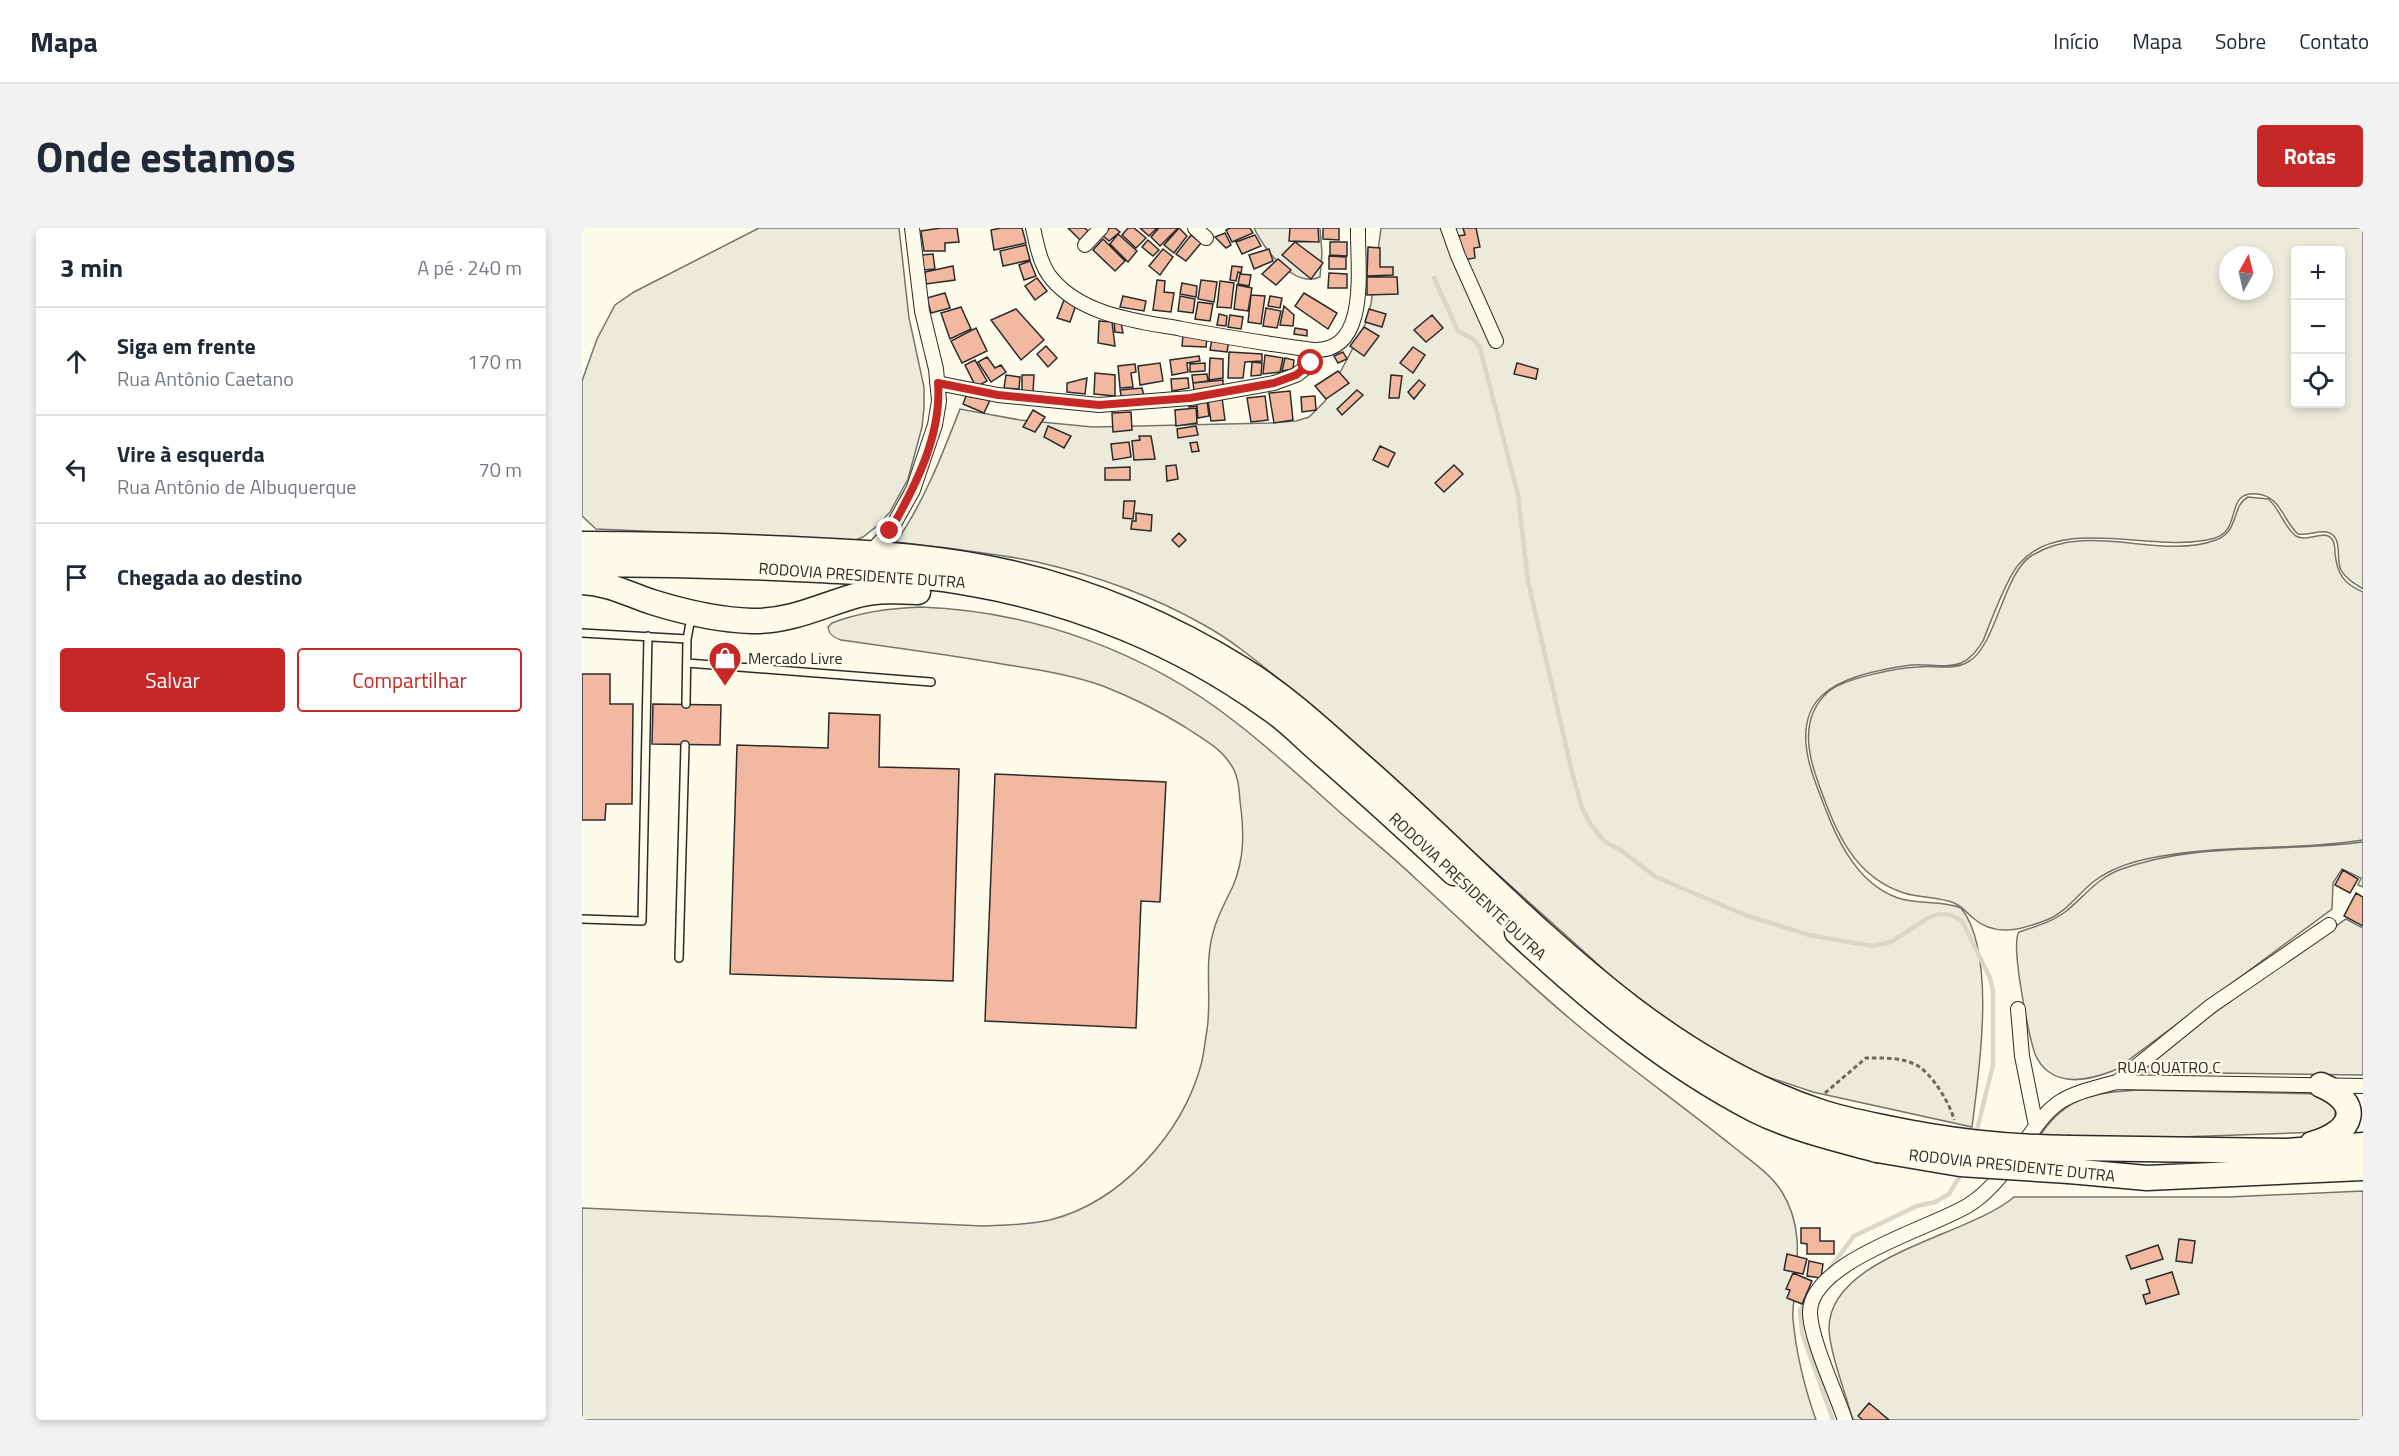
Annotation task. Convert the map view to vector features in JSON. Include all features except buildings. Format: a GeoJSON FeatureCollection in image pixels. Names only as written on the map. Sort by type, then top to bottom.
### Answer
{"type":"FeatureCollection","features":[{"type":"Feature","properties":{"kind":"highway","name":"RODOVIA PRESIDENTE DUTRA"},"geometry":{"type":"LineString","coordinates":[[582,544],[698,544],[870,553],[966,564],[1013,573],[1057,586],[1159,624],[1245,671],[1301,712],[1417,814],[1526,919],[1633,1009],[1699,1054],[1775,1095],[1826,1114],[1880,1139]]}},
{"type":"Feature","properties":{"kind":"highway","name":"RODOVIA PRESIDENTE DUTRA"},"geometry":{"type":"LineString","coordinates":[[582,564],[673,564],[879,573],[974,584],[1029,596],[1113,624],[1198,663],[1267,706],[1337,766],[1578,989],[1641,1038],[1692,1074],[1757,1111],[1812,1131],[1880,1139],[2005,1147],[2147,1178],[2363,1168]]}},
{"type":"Feature","properties":{"kind":"highway"},"geometry":{"type":"LineString","coordinates":[[582,582],[615,587],[652,602],[692,613],[751,621],[777,620],[803,615],[859,595],[890,590],[941,594],[1039,612],[1112,637],[1193,676],[1296,743],[1337,766]]}},
{"type":"Feature","properties":{"kind":"highway"},"geometry":{"type":"LineString","coordinates":[[2285,1151],[2329,1139],[2341,1132],[2350,1121],[2352,1110],[2346,1097],[2321,1085]]}},
{"type":"Feature","properties":{"kind":"highway","name":"RODOVIA PRESIDENTE DUTRA"},"geometry":{"type":"LineString","coordinates":[[2070,1160],[2285,1151],[2363,1145]]}},
{"type":"Feature","properties":{"kind":"street"},"geometry":{"type":"LineString","coordinates":[[870,553],[890,531],[913,490],[935,425],[939,401],[938,383],[922,311],[912,228]]}},
{"type":"Feature","properties":{"kind":"street"},"geometry":{"type":"LineString","coordinates":[[1033,228],[1044,267],[1050,277],[1078,300],[1098,309],[1122,318],[1229,338],[1313,350],[1329,349],[1338,345],[1354,322],[1357,302],[1358,228]]}},
{"type":"Feature","properties":{"kind":"street"},"geometry":{"type":"LineString","coordinates":[[1085,245],[1101,228]]}},
{"type":"Feature","properties":{"kind":"street"},"geometry":{"type":"LineString","coordinates":[[1196,228],[1206,238]]}},
{"type":"Feature","properties":{"kind":"street"},"geometry":{"type":"LineString","coordinates":[[1448,228],[1496,341]]}},
{"type":"Feature","properties":{"kind":"street"},"geometry":{"type":"LineString","coordinates":[[938,383],[998,395],[1070,403],[1099,405],[1144,403],[1190,398],[1282,380],[1296,375],[1308,366],[1313,350]]}},
{"type":"Feature","properties":{"kind":"street"},"geometry":{"type":"LineString","coordinates":[[2117,1082],[2211,1006],[2329,926]]}},
{"type":"Feature","properties":{"kind":"street"},"geometry":{"type":"LineString","coordinates":[[2018,1009],[2022,1056],[2036,1126]]}},
{"type":"Feature","properties":{"kind":"street","name":"RUA QUATRO C"},"geometry":{"type":"LineString","coordinates":[[1845,1420],[1810,1319],[1815,1292],[1865,1252],[1954,1213],[1977,1200],[2004,1172],[2045,1114],[2063,1099],[2080,1091],[2117,1082],[2363,1086]]}},
{"type":"Feature","properties":{"kind":"lane"},"geometry":{"type":"LineString","coordinates":[[686,704],[687,639],[692,613]]}},
{"type":"Feature","properties":{"kind":"lane"},"geometry":{"type":"LineString","coordinates":[[582,633],[687,639]]}},
{"type":"Feature","properties":{"kind":"lane"},"geometry":{"type":"LineString","coordinates":[[582,919],[642,921],[648,636]]}},
{"type":"Feature","properties":{"kind":"lane"},"geometry":{"type":"LineString","coordinates":[[687,663],[931,682]]}},
{"type":"Feature","properties":{"kind":"lane"},"geometry":{"type":"LineString","coordinates":[[679,958],[685,745]]}},
{"type":"Feature","properties":{"kind":"path"},"geometry":{"type":"LineString","coordinates":[[1808,1107],[1866,1058],[1892,1058],[1918,1066],[1938,1087],[1953,1116],[1954,1126]]}},
{"type":"Feature","properties":{"kind":"shaded area"},"geometry":{"type":"Polygon","coordinates":[[[759,228],[899,228],[909,318],[924,387],[922,427],[908,479],[890,512],[863,537],[851,542],[596,529],[582,516],[582,381],[597,339],[615,305],[634,292],[759,228]]]}},
{"type":"Feature","properties":{"kind":"shaded area"},"geometry":{"type":"Polygon","coordinates":[[[1254,228],[1320,228],[1322,253],[1320,277],[1310,279],[1290,272],[1264,246],[1254,228]]]}},
{"type":"Feature","properties":{"kind":"shaded area"},"geometry":{"type":"Polygon","coordinates":[[[1381,228],[2363,228],[2363,589],[2348,579],[2341,570],[2336,538],[2327,532],[2298,534],[2271,499],[2257,494],[2247,495],[2240,498],[2229,527],[2215,538],[2192,542],[2167,542],[2086,538],[2061,541],[2038,549],[2015,570],[1983,641],[1968,659],[1955,665],[1911,665],[1859,676],[1839,684],[1822,695],[1811,710],[1806,729],[1807,754],[1829,818],[1845,851],[1868,879],[1882,890],[1898,898],[1961,908],[1972,928],[1979,953],[1983,1014],[1972,1127],[1813,1092],[1741,1068],[1640,1002],[1296,693],[1252,657],[1216,632],[1185,614],[1144,596],[1080,573],[1002,556],[896,542],[924,494],[960,409],[1020,420],[1093,427],[1296,421],[1309,417],[1325,401],[1365,325],[1371,304],[1381,228]]]}},
{"type":"Feature","properties":{"kind":"shaded area"},"geometry":{"type":"Polygon","coordinates":[[[2248,497],[2268,499],[2296,536],[2306,538],[2329,536],[2334,544],[2340,572],[2346,582],[2363,592],[2363,840],[2208,850],[2139,861],[2100,877],[2051,918],[2026,927],[2008,930],[1990,928],[1981,924],[1954,903],[1910,895],[1887,886],[1860,864],[1840,836],[1811,760],[1808,736],[1810,724],[1819,702],[1828,692],[1858,678],[1897,669],[1950,667],[1968,662],[1978,654],[1986,642],[2013,578],[2021,565],[2031,556],[2053,546],[2076,541],[2171,546],[2194,545],[2216,540],[2229,531],[2239,506],[2248,497]]]}},
{"type":"Feature","properties":{"kind":"shaded area"},"geometry":{"type":"Polygon","coordinates":[[[921,607],[963,610],[1046,627],[1126,656],[1200,696],[1276,755],[1560,1010],[1767,1174],[1782,1192],[1796,1229],[1797,1254],[1793,1319],[1796,1344],[1816,1420],[582,1420],[582,1208],[983,1226],[1042,1222],[1076,1211],[1101,1198],[1124,1181],[1164,1140],[1192,1091],[1201,1065],[1207,1030],[1210,945],[1217,921],[1237,875],[1242,854],[1243,833],[1239,791],[1232,766],[1215,747],[1185,727],[1103,686],[1044,671],[841,640],[829,632],[828,627],[832,623],[865,613],[921,607]]]}},
{"type":"Feature","properties":{"kind":"shaded area"},"geometry":{"type":"Polygon","coordinates":[[[2363,842],[2363,887],[2358,885],[2361,878],[2342,869],[2333,883],[2332,909],[2115,1070],[2099,1076],[2073,1080],[2056,1076],[2039,1062],[2032,1044],[2021,991],[2017,954],[2019,932],[2060,916],[2111,874],[2148,861],[2209,851],[2363,842]]]}},
{"type":"Feature","properties":{"kind":"shaded area"},"geometry":{"type":"Polygon","coordinates":[[[2346,919],[2363,928],[2363,1075],[2141,1072],[2210,1016],[2346,919]]]}},
{"type":"Feature","properties":{"kind":"shaded area"},"geometry":{"type":"Polygon","coordinates":[[[2137,1090],[2322,1094],[2336,1107],[2334,1122],[2321,1132],[2036,1142],[2066,1107],[2091,1096],[2137,1090]]]}},
{"type":"Feature","properties":{"kind":"shaded area"},"geometry":{"type":"Polygon","coordinates":[[[2363,1191],[2363,1420],[1854,1420],[1852,1417],[1830,1339],[1829,1329],[1835,1304],[1851,1283],[1875,1265],[1993,1211],[2014,1197],[2228,1197],[2363,1191]]]}},
{"type":"Feature","properties":{"kind":"waterway"},"geometry":{"type":"LineString","coordinates":[[1434,278],[1458,331],[1473,339],[1480,348],[1518,495],[1528,581],[1572,772],[1582,808],[1591,825],[1604,841],[1622,851],[1656,877],[1748,916],[1809,935],[1872,946],[1891,942],[1928,918],[1939,914],[1951,915],[1962,921],[1990,978],[1993,991],[1993,1065],[1976,1134]]}},
{"type":"Feature","properties":{"kind":"waterway"},"geometry":{"type":"LineString","coordinates":[[1825,1275],[1854,1236],[1917,1206],[1935,1202],[1949,1194],[1963,1171]]}},
{"type":"Feature","properties":{"kind":"waterway"},"geometry":{"type":"LineString","coordinates":[[1811,1294],[1800,1310],[1802,1333],[1833,1420]]}},
{"type":"Feature","properties":{"kind":"place","name":"Mercado Livre"},"geometry":{"type":"Point","coordinates":[725,687]}},
{"type":"Feature","properties":{"kind":"route"},"geometry":{"type":"LineString","coordinates":[[890,531],[913,490],[935,425],[939,401],[938,383],[1038,400],[1099,405],[1144,403],[1190,398],[1274,383],[1296,375],[1311,363]]}}]}
